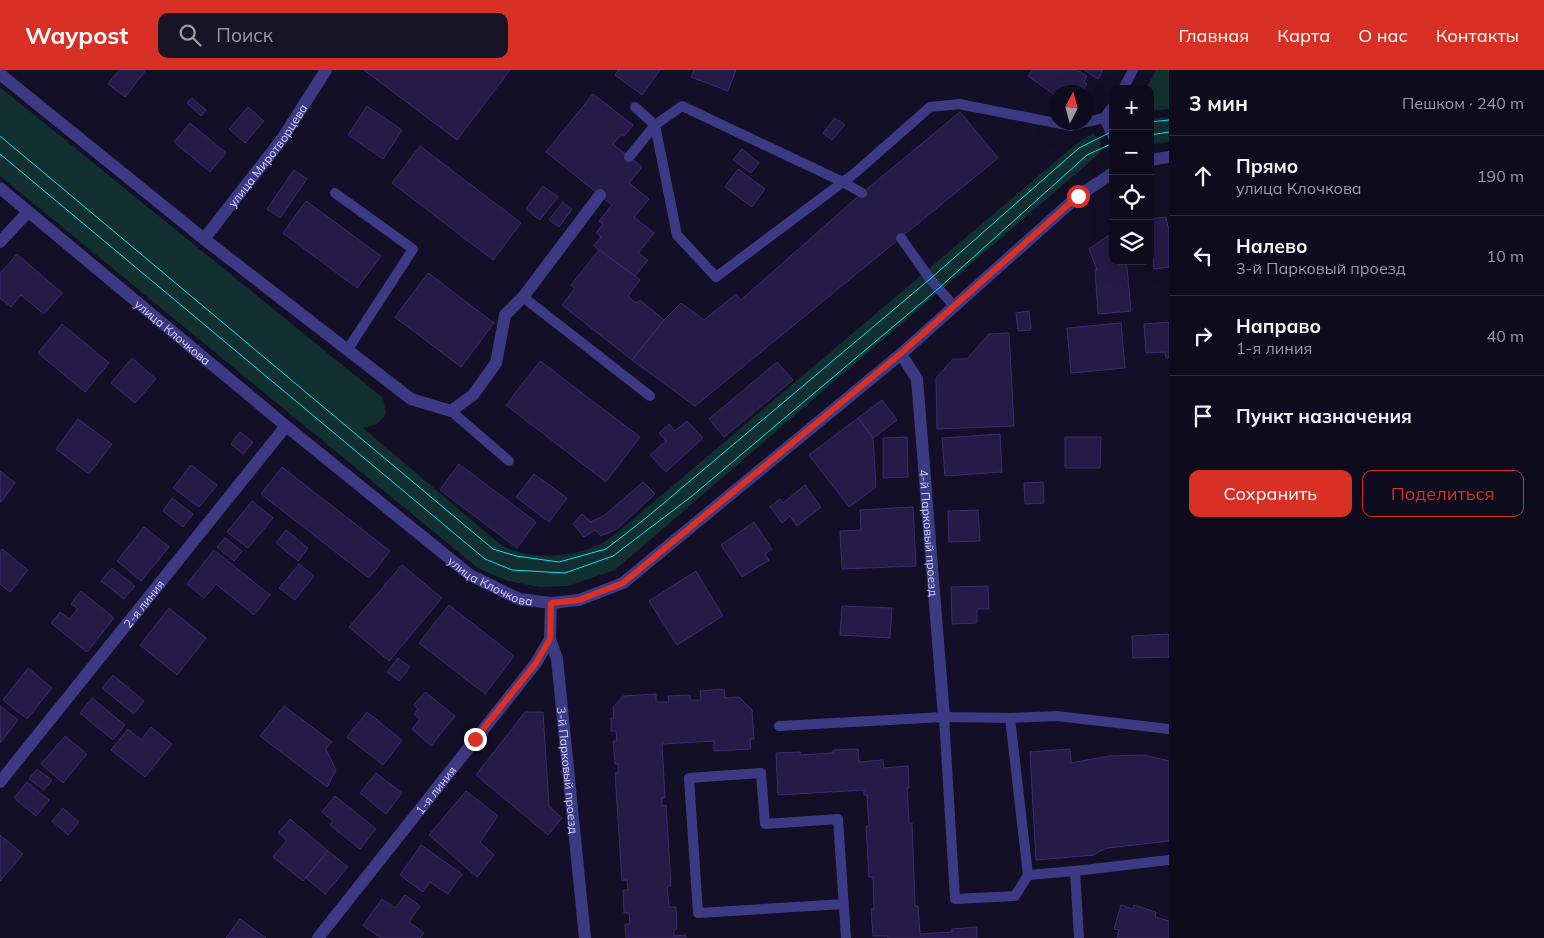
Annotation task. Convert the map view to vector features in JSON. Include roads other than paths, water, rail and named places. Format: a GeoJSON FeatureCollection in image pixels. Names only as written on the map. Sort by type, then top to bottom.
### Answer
{"type":"FeatureCollection","features":[{"type":"Feature","properties":{"kind":"street","name":"улица Миротворцева"},"geometry":{"type":"LineString","coordinates":[[204,239],[282,139],[326,70]]}},
{"type":"Feature","properties":{"kind":"street"},"geometry":{"type":"LineString","coordinates":[[0,74],[204,239],[348,348],[411,399],[451,411],[472,395],[496,363],[505,315],[523,297],[600,195]]}},
{"type":"Feature","properties":{"kind":"street"},"geometry":{"type":"LineString","coordinates":[[1154,159],[1169,157]]}},
{"type":"Feature","properties":{"kind":"street","name":"улица Клочкова"},"geometry":{"type":"LineString","coordinates":[[0,188],[286,426],[470,575],[519,599],[551,603],[579,600],[623,583],[900,354],[1078,196],[1110,175]]}},
{"type":"Feature","properties":{"kind":"street"},"geometry":{"type":"LineString","coordinates":[[0,242],[28,212]]}},
{"type":"Feature","properties":{"kind":"street","name":"4-й Парковый проезд"},"geometry":{"type":"LineString","coordinates":[[900,354],[917,379],[944,716]]}},
{"type":"Feature","properties":{"kind":"street","name":"2-я линия"},"geometry":{"type":"LineString","coordinates":[[0,782],[286,426]]}},
{"type":"Feature","properties":{"kind":"street","name":"3-й Парковый проезд"},"geometry":{"type":"LineString","coordinates":[[551,603],[550,639],[557,659],[586,938]]}},
{"type":"Feature","properties":{"kind":"street","name":"1-я линия"},"geometry":{"type":"LineString","coordinates":[[318,938],[536,663],[550,639]]}},
{"type":"Feature","properties":{"kind":"lane"},"geometry":{"type":"LineString","coordinates":[[1125,85],[1133,70]]}},
{"type":"Feature","properties":{"kind":"lane"},"geometry":{"type":"LineString","coordinates":[[635,107],[655,125],[677,235],[716,277],[843,182],[930,107],[959,104],[1049,122]]}},
{"type":"Feature","properties":{"kind":"lane"},"geometry":{"type":"LineString","coordinates":[[629,157],[655,125],[682,106],[862,192]]}},
{"type":"Feature","properties":{"kind":"lane"},"geometry":{"type":"LineString","coordinates":[[1094,120],[1104,118],[1109,111]]}},
{"type":"Feature","properties":{"kind":"lane"},"geometry":{"type":"LineString","coordinates":[[1104,118],[1110,130]]}},
{"type":"Feature","properties":{"kind":"lane"},"geometry":{"type":"LineString","coordinates":[[335,193],[413,249],[348,348]]}},
{"type":"Feature","properties":{"kind":"lane"},"geometry":{"type":"LineString","coordinates":[[900,238],[930,279],[954,306]]}},
{"type":"Feature","properties":{"kind":"lane"},"geometry":{"type":"LineString","coordinates":[[523,297],[650,396]]}},
{"type":"Feature","properties":{"kind":"lane"},"geometry":{"type":"LineString","coordinates":[[451,411],[509,461]]}},
{"type":"Feature","properties":{"kind":"lane"},"geometry":{"type":"LineString","coordinates":[[944,716],[955,899],[1015,896],[1028,875],[1010,718]]}},
{"type":"Feature","properties":{"kind":"lane"},"geometry":{"type":"LineString","coordinates":[[779,726],[944,716],[1010,718],[1057,716],[1169,729]]}},
{"type":"Feature","properties":{"kind":"lane"},"geometry":{"type":"LineString","coordinates":[[844,904],[698,913],[689,778],[761,773],[765,824],[838,819],[844,904],[846,938]]}},
{"type":"Feature","properties":{"kind":"lane"},"geometry":{"type":"LineString","coordinates":[[1028,875],[1075,872],[1169,860]]}},
{"type":"Feature","properties":{"kind":"lane"},"geometry":{"type":"LineString","coordinates":[[1075,872],[1079,938]]}},
{"type":"Feature","properties":{"kind":"tram line"},"geometry":{"type":"LineString","coordinates":[[1154,122],[1169,120]]}},
{"type":"Feature","properties":{"kind":"tram line"},"geometry":{"type":"LineString","coordinates":[[1154,134],[1169,132]]}},
{"type":"Feature","properties":{"kind":"tram line"},"geometry":{"type":"LineString","coordinates":[[0,136],[493,549],[516,556],[559,562],[606,549],[646,518],[930,279],[1079,148],[1109,133]]}},
{"type":"Feature","properties":{"kind":"tram line"},"geometry":{"type":"LineString","coordinates":[[0,154],[485,559],[512,570],[565,573],[613,556],[692,496],[939,288],[1087,155],[1109,145]]}}]}
